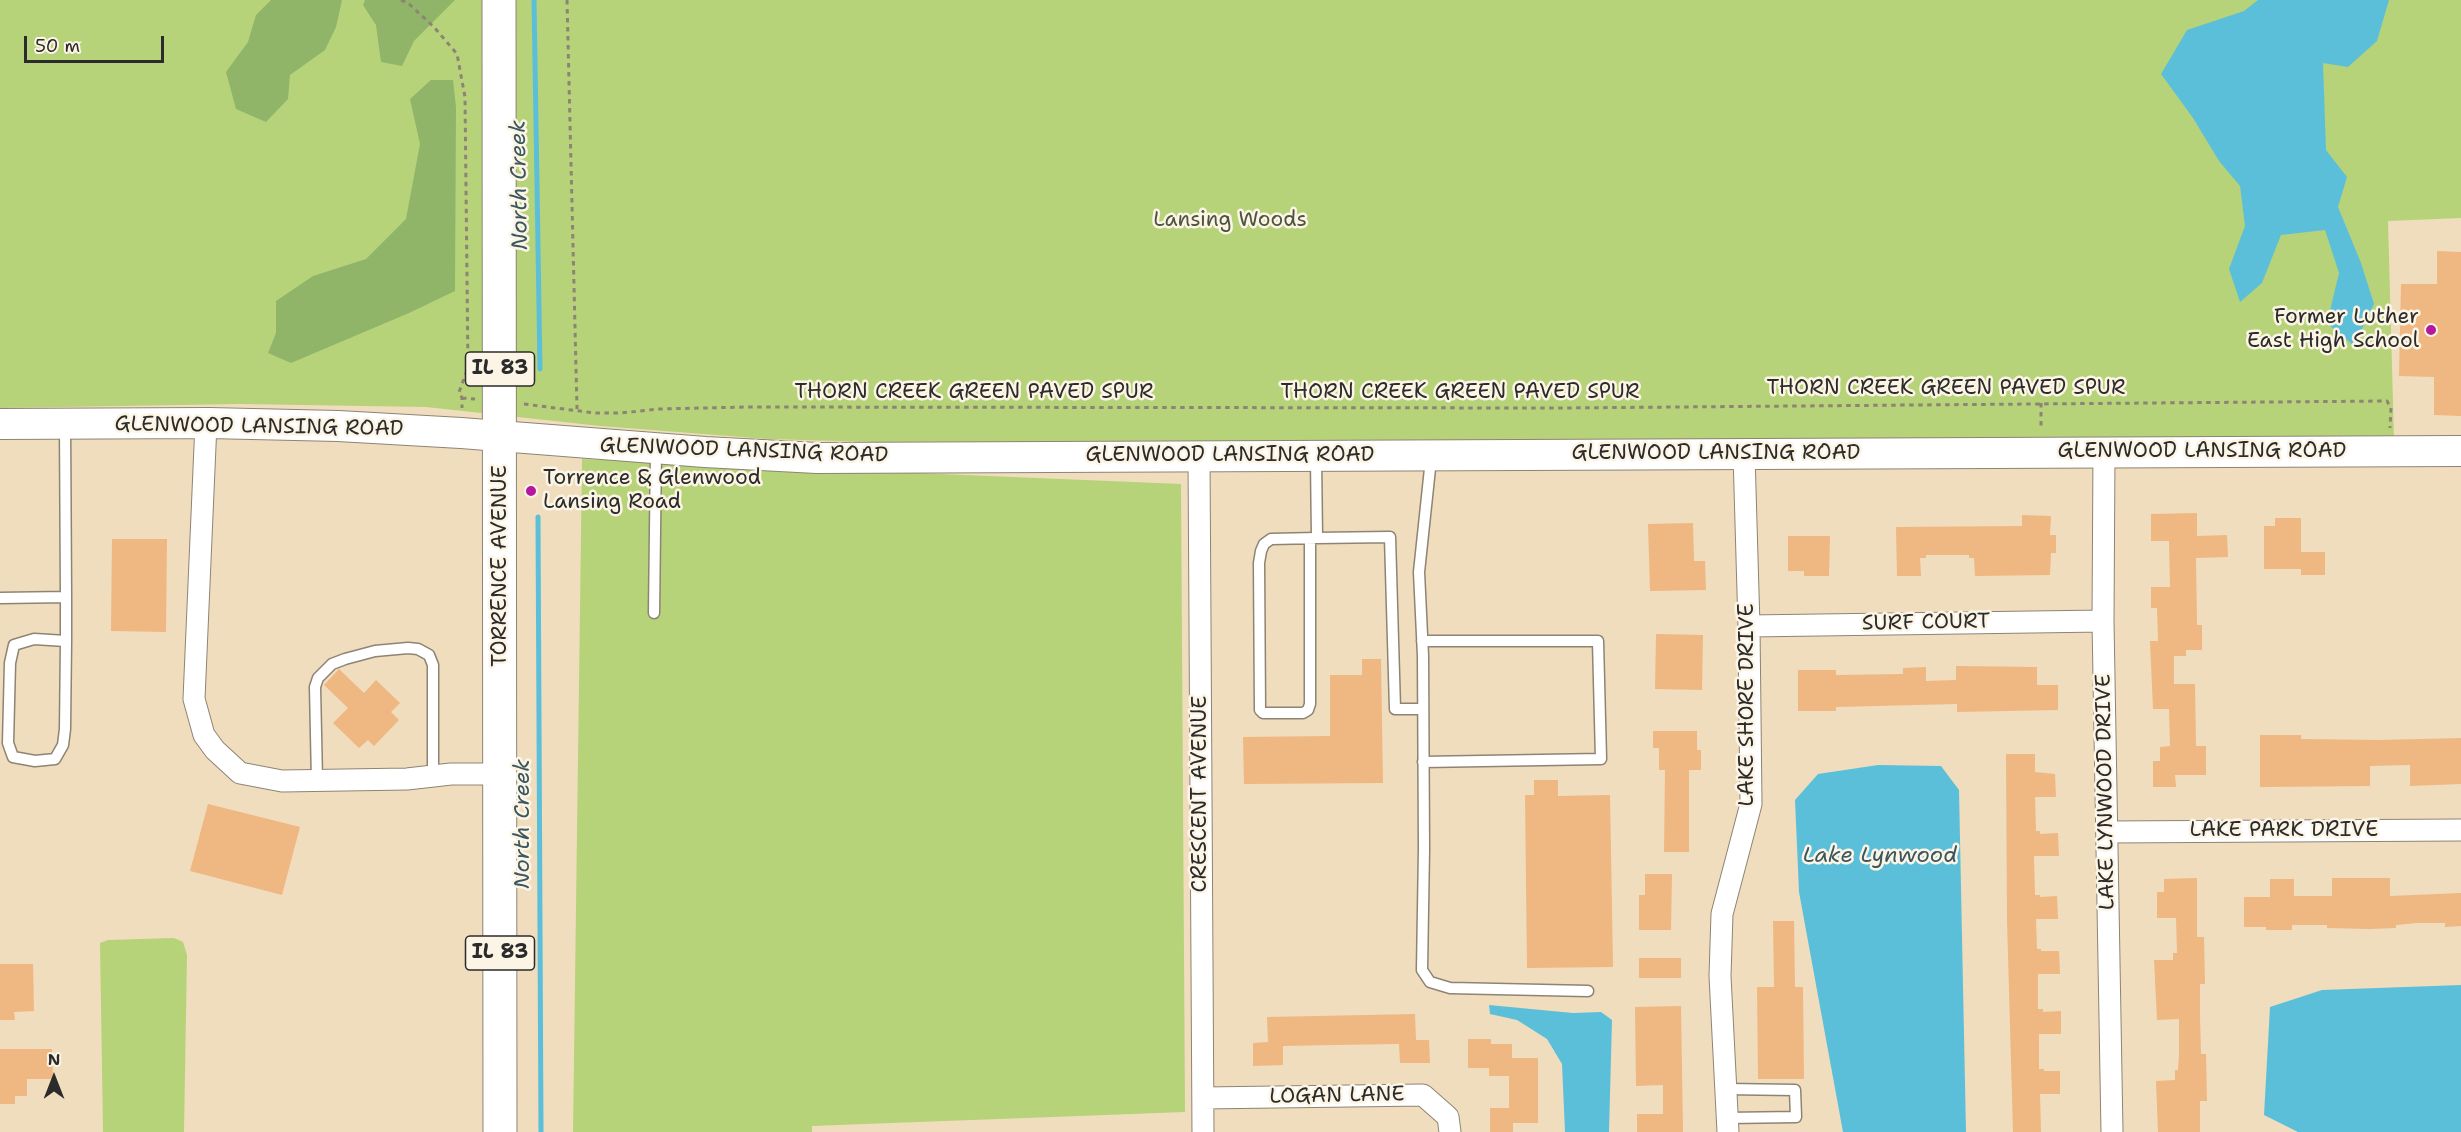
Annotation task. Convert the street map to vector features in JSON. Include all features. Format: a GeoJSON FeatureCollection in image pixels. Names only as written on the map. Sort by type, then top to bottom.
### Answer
{"type":"FeatureCollection","features":[{"type":"Feature","properties":{"kind":"main road","name":"TORRENCE AVENUE"},"geometry":{"type":"LineString","coordinates":[[499,0],[500,1132]]}},
{"type":"Feature","properties":{"kind":"main road","name":"GLENWOOD LANSING ROAD"},"geometry":{"type":"LineString","coordinates":[[0,424],[206,423],[338,426],[817,458],[2461,451]]}},
{"type":"Feature","properties":{"kind":"street"},"geometry":{"type":"LineString","coordinates":[[206,423],[194,699],[204,735],[215,750],[240,773],[282,781],[407,779],[501,774]]}},
{"type":"Feature","properties":{"kind":"street","name":"LAKE LYNWOOD DRIVE"},"geometry":{"type":"LineString","coordinates":[[2104,452],[2103,621],[2112,1132]]}},
{"type":"Feature","properties":{"kind":"street","name":"LAKE SHORE DRIVE"},"geometry":{"type":"LineString","coordinates":[[1727,1125],[1720,976],[1722,914],[1751,804],[1744,454]]}},
{"type":"Feature","properties":{"kind":"street","name":"CRESCENT AVENUE"},"geometry":{"type":"LineString","coordinates":[[1199,456],[1203,1132]]}},
{"type":"Feature","properties":{"kind":"street","name":"SURF COURT"},"geometry":{"type":"LineString","coordinates":[[1749,626],[2103,621]]}},
{"type":"Feature","properties":{"kind":"street","name":"LAKE PARK DRIVE"},"geometry":{"type":"LineString","coordinates":[[2107,832],[2461,830]]}},
{"type":"Feature","properties":{"kind":"street","name":"LOGAN LANE"},"geometry":{"type":"LineString","coordinates":[[1203,1098],[1423,1095],[1448,1117],[1450,1132]]}},
{"type":"Feature","properties":{"kind":"lane"},"geometry":{"type":"LineString","coordinates":[[65,424],[66,641],[63,745],[55,759],[35,761],[13,758],[8,743],[10,663],[14,645],[34,639],[66,641]]}},
{"type":"Feature","properties":{"kind":"lane"},"geometry":{"type":"LineString","coordinates":[[654,613],[656,449]]}},
{"type":"Feature","properties":{"kind":"lane"},"geometry":{"type":"LineString","coordinates":[[1432,455],[1419,572],[1423,708],[1422,970],[1430,982],[1450,988],[1588,991]]}},
{"type":"Feature","properties":{"kind":"lane"},"geometry":{"type":"LineString","coordinates":[[1316,456],[1314,538],[1310,704],[1308,710],[1303,713],[1263,713],[1260,710],[1259,563],[1264,544],[1271,539],[1314,538],[1390,537],[1395,708],[1423,708]]}},
{"type":"Feature","properties":{"kind":"lane"},"geometry":{"type":"LineString","coordinates":[[0,598],[66,597]]}},
{"type":"Feature","properties":{"kind":"lane"},"geometry":{"type":"LineString","coordinates":[[1422,641],[1598,641],[1600,759],[1423,762]]}},
{"type":"Feature","properties":{"kind":"lane"},"geometry":{"type":"LineString","coordinates":[[317,781],[315,687],[318,678],[332,664],[345,659],[375,651],[408,648],[418,649],[429,655],[433,665],[433,776]]}},
{"type":"Feature","properties":{"kind":"lane"},"geometry":{"type":"LineString","coordinates":[[1725,1089],[1796,1090],[1796,1117],[1727,1125]]}},
{"type":"Feature","properties":{"kind":"path"},"geometry":{"type":"LineString","coordinates":[[401,0],[408,3],[434,27],[457,54],[465,97],[468,368],[459,392],[462,398]]}},
{"type":"Feature","properties":{"kind":"path"},"geometry":{"type":"LineString","coordinates":[[567,0],[577,410]]}},
{"type":"Feature","properties":{"kind":"path","name":"THORN CREEK GREEN PAVED SPUR"},"geometry":{"type":"LineString","coordinates":[[533,405],[621,412],[749,407],[1559,408],[2387,401]]}},
{"type":"Feature","properties":{"kind":"green space","name":"Lansing Woods"},"geometry":{"type":"Polygon","coordinates":[[[0,0],[2461,0],[2461,218],[2388,221],[2394,439],[874,442],[767,439],[600,426],[426,407],[241,404],[0,408],[0,0]]]}},
{"type":"Feature","properties":{"kind":"green space"},"geometry":{"type":"Polygon","coordinates":[[[271,0],[342,0],[336,27],[325,50],[290,75],[288,99],[266,122],[236,109],[226,72],[248,42],[256,15],[271,0]]]}},
{"type":"Feature","properties":{"kind":"green space"},"geometry":{"type":"Polygon","coordinates":[[[365,0],[455,0],[414,41],[402,66],[381,62],[376,25],[363,5],[365,0]]]}},
{"type":"Feature","properties":{"kind":"green space"},"geometry":{"type":"Polygon","coordinates":[[[431,80],[453,80],[456,107],[455,291],[291,363],[268,353],[276,333],[276,301],[313,276],[366,259],[406,219],[420,144],[410,99],[431,80]]]}},
{"type":"Feature","properties":{"kind":"green space"},"geometry":{"type":"Polygon","coordinates":[[[582,459],[1181,484],[1185,1112],[812,1126],[812,1132],[573,1132],[582,459]]]}},
{"type":"Feature","properties":{"kind":"green space"},"geometry":{"type":"Polygon","coordinates":[[[174,938],[183,942],[187,955],[184,1132],[103,1132],[100,943],[108,940],[174,938]]]}},
{"type":"Feature","properties":{"kind":"water"},"geometry":{"type":"Polygon","coordinates":[[[2258,0],[2389,0],[2377,41],[2348,67],[2323,63],[2326,150],[2347,177],[2338,207],[2361,263],[2374,304],[2354,346],[2327,323],[2339,273],[2325,230],[2281,235],[2262,283],[2240,302],[2229,269],[2245,226],[2240,186],[2219,161],[2193,118],[2161,74],[2187,30],[2244,11],[2258,0]]]}},
{"type":"Feature","properties":{"kind":"water","name":"Lake Lynwood"},"geometry":{"type":"Polygon","coordinates":[[[1878,765],[1941,766],[1959,790],[1966,1132],[1843,1132],[1799,892],[1795,800],[1818,774],[1878,765]]]}},
{"type":"Feature","properties":{"kind":"water"},"geometry":{"type":"Polygon","coordinates":[[[2461,985],[2461,1132],[2298,1132],[2264,1115],[2270,1007],[2322,990],[2461,985]]]}},
{"type":"Feature","properties":{"kind":"water"},"geometry":{"type":"Polygon","coordinates":[[[1489,1005],[1573,1013],[1601,1012],[1612,1020],[1609,1132],[1565,1132],[1562,1064],[1547,1039],[1517,1020],[1490,1014],[1489,1005]]]}},
{"type":"Feature","properties":{"kind":"building","name":"Former Luther East High School"},"geometry":{"type":"Polygon","coordinates":[[[2437,251],[2461,252],[2461,416],[2434,415],[2434,377],[2399,376],[2401,284],[2437,284],[2437,251]]]}},
{"type":"Feature","properties":{"kind":"building"},"geometry":{"type":"Polygon","coordinates":[[[2197,513],[2197,536],[2227,535],[2228,557],[2196,558],[2197,625],[2202,625],[2202,650],[2186,650],[2186,656],[2174,656],[2174,684],[2195,684],[2196,746],[2206,746],[2206,775],[2175,775],[2176,787],[2153,787],[2153,761],[2160,761],[2160,747],[2170,746],[2169,709],[2153,709],[2150,641],[2158,641],[2157,608],[2151,608],[2151,587],[2170,587],[2169,541],[2151,541],[2151,514],[2197,513]]]}},
{"type":"Feature","properties":{"kind":"building"},"geometry":{"type":"Polygon","coordinates":[[[2022,515],[2051,516],[2050,535],[2056,535],[2056,553],[2051,553],[2050,575],[1975,576],[1974,558],[1969,558],[1969,555],[1926,555],[1926,558],[1920,558],[1921,576],[1897,576],[1896,527],[2022,526],[2022,515]]]}},
{"type":"Feature","properties":{"kind":"building"},"geometry":{"type":"Polygon","coordinates":[[[2275,518],[2301,518],[2301,552],[2325,552],[2325,575],[2301,575],[2301,569],[2264,569],[2264,526],[2275,526],[2275,518]]]}},
{"type":"Feature","properties":{"kind":"building"},"geometry":{"type":"Polygon","coordinates":[[[1693,523],[1694,561],[1705,561],[1706,590],[1650,591],[1648,524],[1693,523]]]}},
{"type":"Feature","properties":{"kind":"building"},"geometry":{"type":"Polygon","coordinates":[[[1788,536],[1830,536],[1829,576],[1804,576],[1804,571],[1788,571],[1788,536]]]}},
{"type":"Feature","properties":{"kind":"building"},"geometry":{"type":"Polygon","coordinates":[[[112,539],[167,539],[166,632],[111,631],[112,539]]]}},
{"type":"Feature","properties":{"kind":"building"},"geometry":{"type":"Polygon","coordinates":[[[1656,634],[1703,635],[1702,690],[1655,689],[1656,634]]]}},
{"type":"Feature","properties":{"kind":"building"},"geometry":{"type":"Polygon","coordinates":[[[1362,659],[1381,659],[1383,783],[1244,784],[1243,737],[1330,736],[1330,675],[1362,675],[1362,659]]]}},
{"type":"Feature","properties":{"kind":"building"},"geometry":{"type":"Polygon","coordinates":[[[1956,666],[2037,667],[2037,685],[2058,685],[2058,710],[1957,712],[1957,704],[1836,707],[1836,711],[1798,711],[1798,670],[1836,670],[1836,675],[1903,674],[1903,668],[1926,667],[1926,681],[1956,680],[1956,666]]]}},
{"type":"Feature","properties":{"kind":"building"},"geometry":{"type":"Polygon","coordinates":[[[339,669],[364,693],[376,680],[400,703],[391,712],[399,720],[374,746],[368,740],[359,748],[333,723],[348,708],[324,685],[339,669]]]}},
{"type":"Feature","properties":{"kind":"building"},"geometry":{"type":"Polygon","coordinates":[[[1653,731],[1697,731],[1697,750],[1701,750],[1701,770],[1689,770],[1689,852],[1664,852],[1665,770],[1659,770],[1659,748],[1653,748],[1653,731]]]}},
{"type":"Feature","properties":{"kind":"building"},"geometry":{"type":"Polygon","coordinates":[[[2260,735],[2301,735],[2301,739],[2461,738],[2461,784],[2410,786],[2410,765],[2370,766],[2370,786],[2260,787],[2260,735]]]}},
{"type":"Feature","properties":{"kind":"building"},"geometry":{"type":"Polygon","coordinates":[[[2006,754],[2035,754],[2035,772],[2055,774],[2056,797],[2035,797],[2036,831],[2040,831],[2040,834],[2058,833],[2059,856],[2034,856],[2035,895],[2057,896],[2058,919],[2036,919],[2037,949],[2059,951],[2060,974],[2038,974],[2038,1009],[2043,1009],[2043,1012],[2061,1011],[2061,1034],[2039,1034],[2039,1069],[2060,1071],[2060,1094],[2040,1094],[2041,1132],[2013,1132],[2007,920],[2006,754]]]}},
{"type":"Feature","properties":{"kind":"building"},"geometry":{"type":"Polygon","coordinates":[[[1534,780],[1558,780],[1558,796],[1610,795],[1613,967],[1527,968],[1525,795],[1534,795],[1534,780]]]}},
{"type":"Feature","properties":{"kind":"building"},"geometry":{"type":"Polygon","coordinates":[[[208,804],[300,827],[282,895],[190,871],[208,804]]]}},
{"type":"Feature","properties":{"kind":"building"},"geometry":{"type":"Polygon","coordinates":[[[1645,874],[1672,874],[1671,930],[1639,930],[1639,895],[1645,895],[1645,874]]]}},
{"type":"Feature","properties":{"kind":"building"},"geometry":{"type":"Polygon","coordinates":[[[2197,878],[2197,937],[2204,937],[2205,984],[2200,984],[2200,1018],[2201,1054],[2206,1054],[2207,1101],[2200,1101],[2200,1132],[2158,1132],[2156,1081],[2175,1080],[2179,1055],[2179,1019],[2157,1020],[2154,960],[2173,960],[2173,953],[2177,953],[2176,918],[2157,918],[2157,892],[2164,892],[2164,879],[2197,878]]]}},
{"type":"Feature","properties":{"kind":"building"},"geometry":{"type":"Polygon","coordinates":[[[2332,878],[2390,878],[2390,896],[2461,893],[2461,926],[2445,927],[2445,923],[2417,923],[2396,925],[2396,928],[2370,929],[2292,925],[2292,930],[2244,927],[2244,897],[2270,897],[2270,879],[2294,879],[2294,896],[2332,896],[2332,878]]]}},
{"type":"Feature","properties":{"kind":"building"},"geometry":{"type":"Polygon","coordinates":[[[1773,921],[1794,921],[1795,987],[1803,987],[1804,1079],[1758,1079],[1757,987],[1774,987],[1773,921]]]}},
{"type":"Feature","properties":{"kind":"building"},"geometry":{"type":"Polygon","coordinates":[[[1639,958],[1681,958],[1681,978],[1639,978],[1639,958]]]}},
{"type":"Feature","properties":{"kind":"building"},"geometry":{"type":"Polygon","coordinates":[[[0,964],[33,964],[34,1011],[14,1012],[15,1020],[0,1020],[0,964]]]}},
{"type":"Feature","properties":{"kind":"building"},"geometry":{"type":"Polygon","coordinates":[[[1681,1006],[1683,1132],[1637,1132],[1637,1114],[1663,1114],[1663,1085],[1636,1086],[1635,1007],[1681,1006]]]}},
{"type":"Feature","properties":{"kind":"building"},"geometry":{"type":"Polygon","coordinates":[[[1415,1014],[1416,1040],[1429,1040],[1430,1063],[1400,1063],[1399,1044],[1333,1045],[1283,1046],[1283,1065],[1253,1066],[1253,1043],[1268,1042],[1267,1017],[1415,1014]]]}},
{"type":"Feature","properties":{"kind":"building"},"geometry":{"type":"Polygon","coordinates":[[[1468,1039],[1491,1039],[1491,1044],[1512,1044],[1512,1058],[1538,1058],[1538,1123],[1513,1123],[1513,1132],[1490,1132],[1490,1108],[1509,1108],[1509,1076],[1489,1076],[1489,1068],[1468,1068],[1468,1039]]]}},
{"type":"Feature","properties":{"kind":"building"},"geometry":{"type":"Polygon","coordinates":[[[0,1049],[52,1049],[53,1079],[27,1079],[27,1096],[15,1096],[15,1104],[0,1104],[0,1049]]]}},
{"type":"Feature","properties":{"kind":"waterway","name":"North Creek"},"geometry":{"type":"LineString","coordinates":[[534,0],[540,369]]}},
{"type":"Feature","properties":{"kind":"waterway","name":"North Creek"},"geometry":{"type":"LineString","coordinates":[[538,517],[541,1132]]}},
{"type":"Feature","properties":{"kind":"place","name":"Former Luther East High School"},"geometry":{"type":"Point","coordinates":[2431,330]}},
{"type":"Feature","properties":{"kind":"place","name":"Torrence & Glenwood Lansing Road"},"geometry":{"type":"Point","coordinates":[531,491]}}]}
